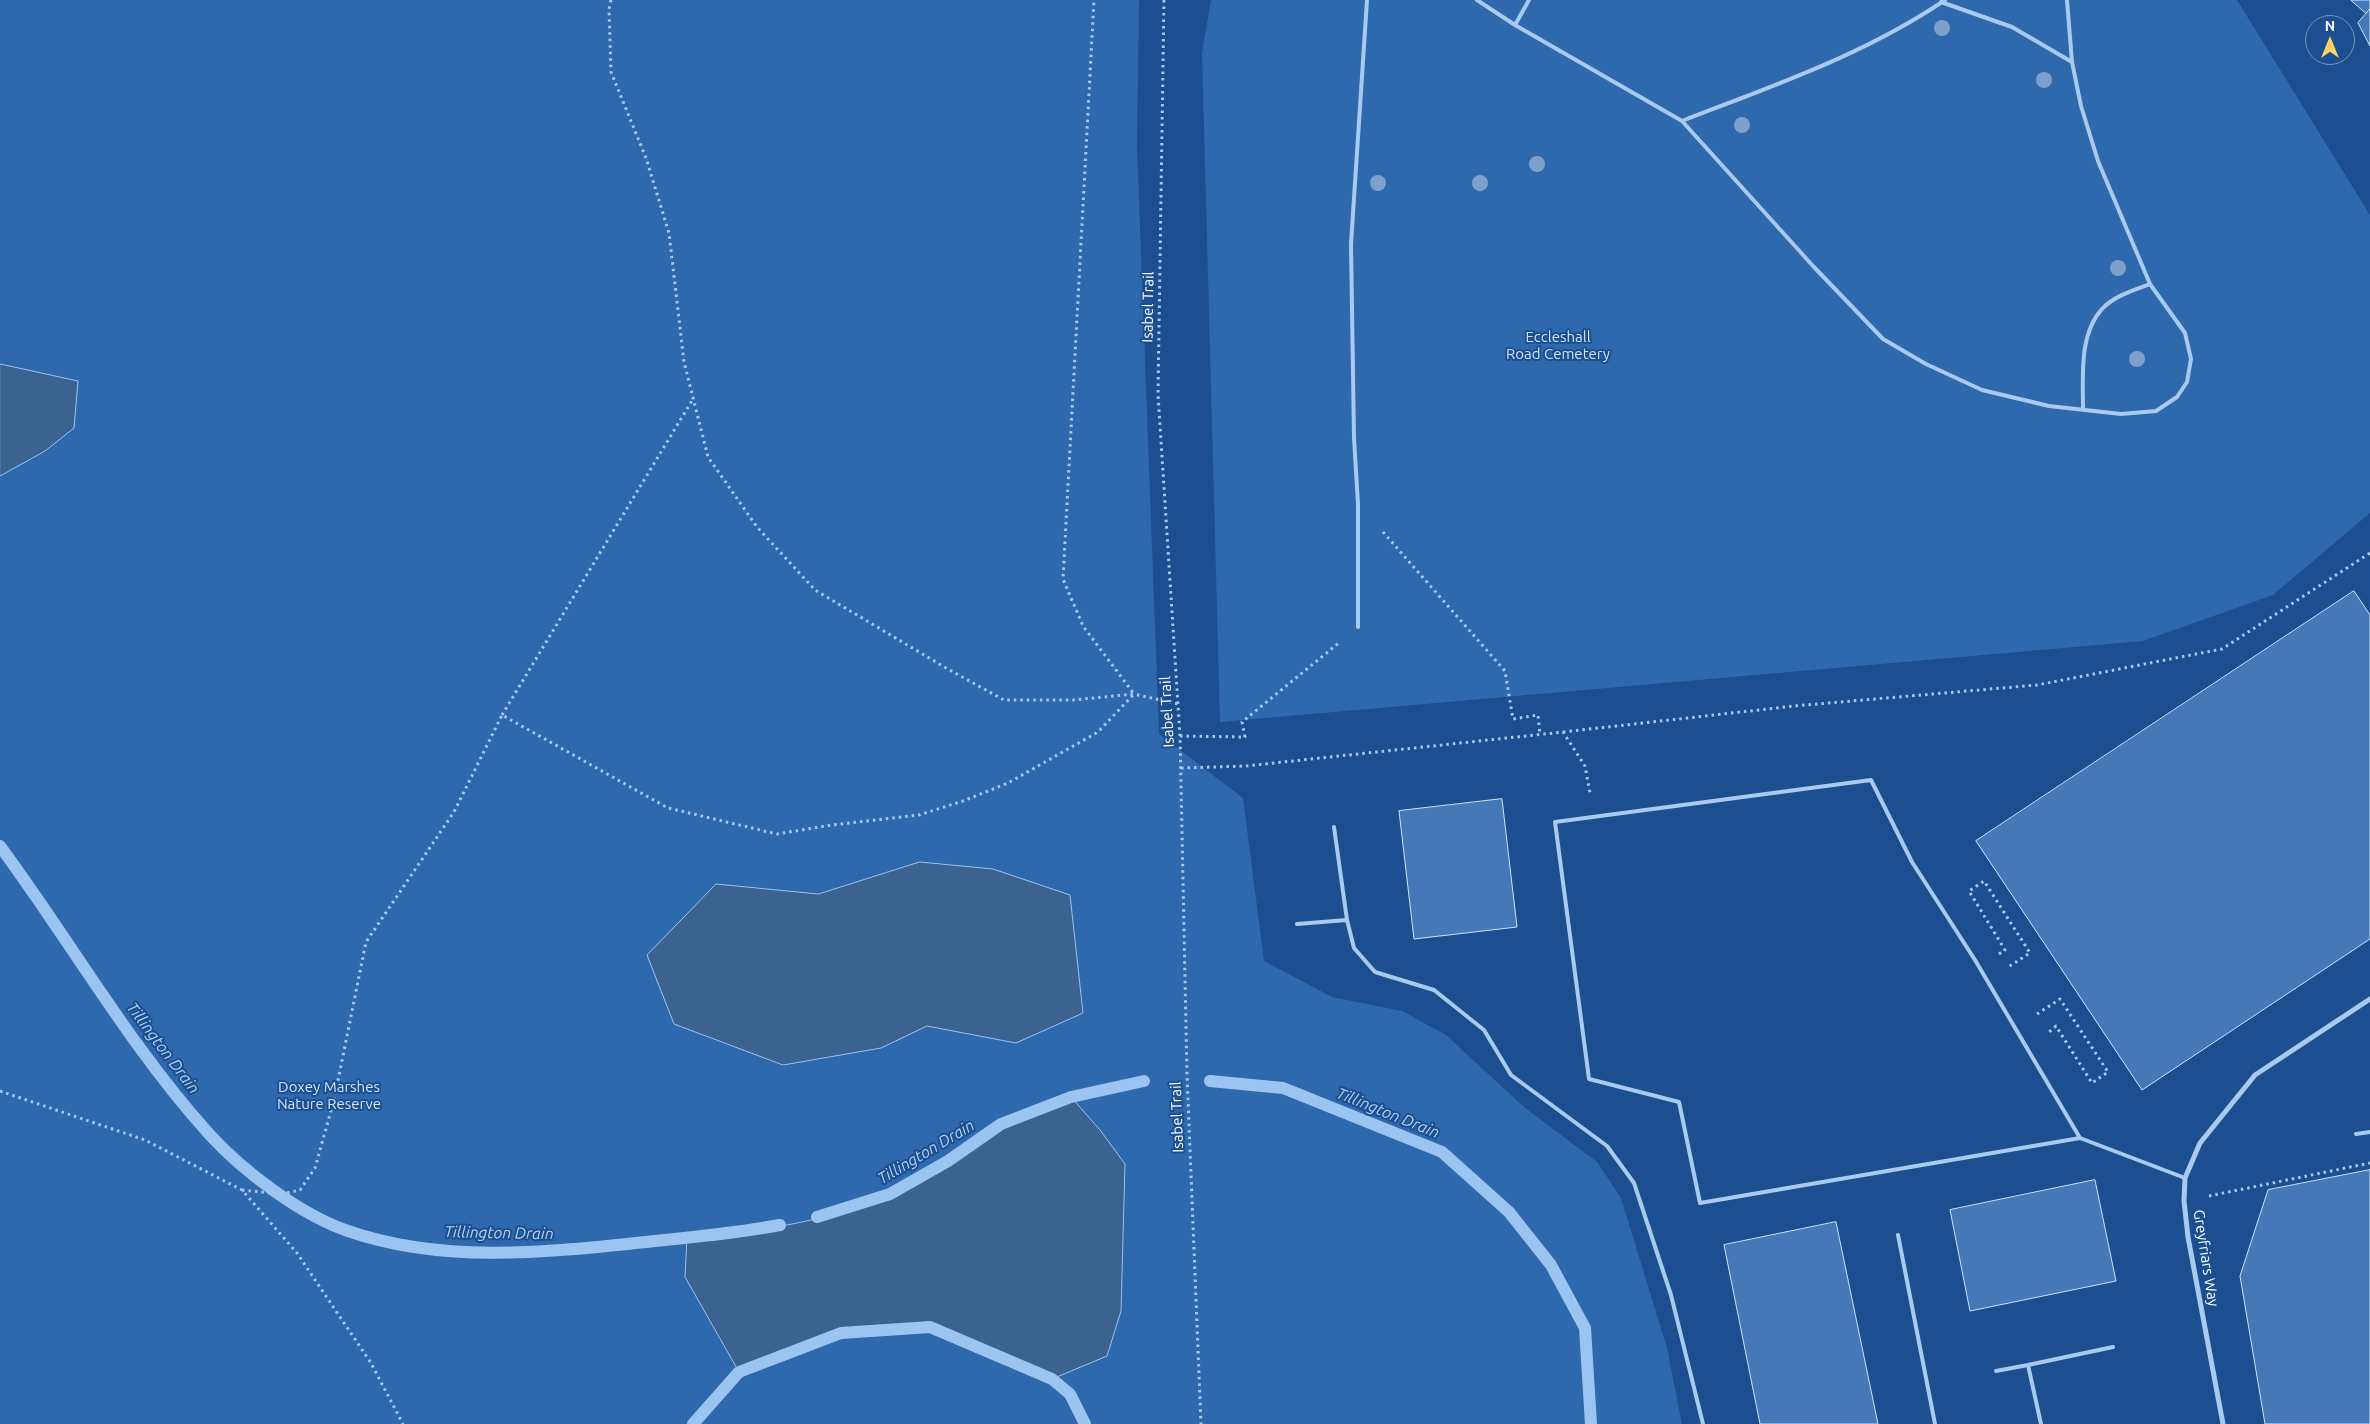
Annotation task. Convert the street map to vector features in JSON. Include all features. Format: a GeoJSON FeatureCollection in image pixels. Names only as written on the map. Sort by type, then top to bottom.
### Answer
{"type":"FeatureCollection","features":[{"type":"Feature","properties":{"kind":"street","name":"Greyfriars Way"},"geometry":{"type":"LineString","coordinates":[[2223,1424],[2188,1237],[2184,1201],[2185,1178],[2200,1143],[2255,1075],[2370,999]]}},
{"type":"Feature","properties":{"kind":"lane"},"geometry":{"type":"LineString","coordinates":[[1358,627],[1358,504],[1354,438],[1351,244],[1367,0]]}},
{"type":"Feature","properties":{"kind":"lane"},"geometry":{"type":"LineString","coordinates":[[1477,0],[1515,25],[1682,121],[1813,266],[1883,339],[1926,364],[1982,390],[2048,406],[2082,408],[2121,414],[2156,410],[2177,397],[2187,382],[2191,359],[2185,333],[2150,284],[2098,161],[2081,106],[2072,62],[2067,0]]}},
{"type":"Feature","properties":{"kind":"lane"},"geometry":{"type":"LineString","coordinates":[[1515,25],[1529,0]]}},
{"type":"Feature","properties":{"kind":"lane"},"geometry":{"type":"LineString","coordinates":[[1682,121],[1821,68],[1892,33],[1943,1],[2012,27],[2072,62]]}},
{"type":"Feature","properties":{"kind":"lane"},"geometry":{"type":"LineString","coordinates":[[2082,408],[2083,364],[2087,337],[2098,316],[2102,309],[2122,295],[2150,284]]}},
{"type":"Feature","properties":{"kind":"lane"},"geometry":{"type":"LineString","coordinates":[[2080,1138],[1975,960],[1912,862],[1871,780],[1593,815],[1555,822],[1589,1079],[1679,1102],[1700,1203],[2080,1138],[2185,1178]]}},
{"type":"Feature","properties":{"kind":"lane"},"geometry":{"type":"LineString","coordinates":[[1334,827],[1347,920],[1354,948],[1375,972],[1434,990],[1477,1024],[1484,1030],[1511,1075],[1607,1146],[1634,1183],[1671,1295],[1703,1424]]}},
{"type":"Feature","properties":{"kind":"lane"},"geometry":{"type":"LineString","coordinates":[[1297,924],[1347,920]]}},
{"type":"Feature","properties":{"kind":"lane"},"geometry":{"type":"LineString","coordinates":[[2356,1134],[2370,1132]]}},
{"type":"Feature","properties":{"kind":"lane"},"geometry":{"type":"LineString","coordinates":[[1898,1234],[1935,1424]]}},
{"type":"Feature","properties":{"kind":"lane"},"geometry":{"type":"LineString","coordinates":[[1996,1371],[2113,1348]]}},
{"type":"Feature","properties":{"kind":"lane"},"geometry":{"type":"LineString","coordinates":[[2028,1365],[2041,1424]]}},
{"type":"Feature","properties":{"kind":"path"},"geometry":{"type":"LineString","coordinates":[[611,0],[609,8],[611,72],[646,158],[669,233],[684,362],[708,457],[757,527],[815,590],[946,668],[1004,700],[1073,700],[1134,694],[1178,704]]}},
{"type":"Feature","properties":{"kind":"path"},"geometry":{"type":"LineString","coordinates":[[1094,0],[1064,579],[1083,626],[1134,694]]}},
{"type":"Feature","properties":{"kind":"path","name":"Isabel Trail"},"geometry":{"type":"LineString","coordinates":[[1164,0],[1158,394],[1180,736],[1186,1075],[1200,1424]]}},
{"type":"Feature","properties":{"kind":"path"},"geometry":{"type":"LineString","coordinates":[[0,1091],[146,1140],[242,1190],[282,1194],[300,1190],[315,1168],[334,1100],[366,942],[454,812],[502,715],[693,398]]}},
{"type":"Feature","properties":{"kind":"path"},"geometry":{"type":"LineString","coordinates":[[1358,504],[1505,671],[1513,719],[1538,715],[1540,735]]}},
{"type":"Feature","properties":{"kind":"path"},"geometry":{"type":"LineString","coordinates":[[1181,768],[1246,766],[1794,706],[2037,686],[2222,649],[2370,553]]}},
{"type":"Feature","properties":{"kind":"path"},"geometry":{"type":"LineString","coordinates":[[1180,736],[1245,737],[1242,722],[1358,627]]}},
{"type":"Feature","properties":{"kind":"path"},"geometry":{"type":"LineString","coordinates":[[502,715],[668,808],[777,834],[832,825],[919,815],[963,801],[1008,783],[1098,732],[1134,694]]}},
{"type":"Feature","properties":{"kind":"path"},"geometry":{"type":"LineString","coordinates":[[1563,732],[1586,766],[1593,815]]}},
{"type":"Feature","properties":{"kind":"path"},"geometry":{"type":"LineString","coordinates":[[2005,950],[1969,891],[1984,882],[2030,953],[2007,968]]}},
{"type":"Feature","properties":{"kind":"path"},"geometry":{"type":"LineString","coordinates":[[2037,1014],[2060,999],[2108,1072],[2092,1083],[2056,1026]]}},
{"type":"Feature","properties":{"kind":"path"},"geometry":{"type":"LineString","coordinates":[[2184,1201],[2370,1164]]}},
{"type":"Feature","properties":{"kind":"path"},"geometry":{"type":"LineString","coordinates":[[242,1190],[296,1253],[370,1363],[403,1424]]}},
{"type":"Feature","properties":{"kind":"green space","name":"Doxey Marshes Nature Reserve"},"geometry":{"type":"Polygon","coordinates":[[[0,0],[1139,0],[1137,147],[1159,734],[1243,798],[1264,961],[1332,997],[1402,1011],[1446,1035],[1524,1107],[1597,1162],[1621,1198],[1667,1348],[1682,1424],[0,1424],[0,0]]]}},
{"type":"Feature","properties":{"kind":"green space","name":"Eccleshall Road Cemetery"},"geometry":{"type":"Polygon","coordinates":[[[1211,0],[2237,0],[2370,215],[2370,513],[2273,595],[2143,641],[1220,722],[1202,53],[1211,0]]]}},
{"type":"Feature","properties":{"kind":"shaded area"},"geometry":{"type":"Polygon","coordinates":[[[0,364],[78,381],[74,428],[45,451],[0,476],[0,364]]]}},
{"type":"Feature","properties":{"kind":"shaded area"},"geometry":{"type":"Polygon","coordinates":[[[920,862],[993,869],[1070,895],[1083,1013],[1016,1043],[927,1026],[881,1048],[783,1065],[674,1024],[647,955],[716,884],[818,894],[920,862]]]}},
{"type":"Feature","properties":{"kind":"shaded area"},"geometry":{"type":"Polygon","coordinates":[[[1071,1097],[1100,1130],[1125,1164],[1121,1311],[1107,1356],[1052,1379],[930,1327],[841,1333],[739,1372],[685,1277],[687,1238],[738,1233],[791,1224],[817,1219],[867,1204],[919,1179],[1000,1125],[1026,1113],[1071,1097]]]}},
{"type":"Feature","properties":{"kind":"building"},"geometry":{"type":"Polygon","coordinates":[[[2351,0],[2370,0],[2370,9],[2366,13],[2351,0]]]}},
{"type":"Feature","properties":{"kind":"building"},"geometry":{"type":"Polygon","coordinates":[[[2370,9],[2370,46],[2358,23],[2370,9]]]}},
{"type":"Feature","properties":{"kind":"building"},"geometry":{"type":"Polygon","coordinates":[[[2354,591],[2370,615],[2370,939],[2142,1090],[1976,841],[2354,591]]]}},
{"type":"Feature","properties":{"kind":"building"},"geometry":{"type":"Polygon","coordinates":[[[1502,799],[1517,927],[1414,939],[1399,811],[1502,799]]]}},
{"type":"Feature","properties":{"kind":"building"},"geometry":{"type":"Polygon","coordinates":[[[2370,1170],[2370,1424],[2265,1424],[2240,1276],[2268,1190],[2370,1170]]]}},
{"type":"Feature","properties":{"kind":"building"},"geometry":{"type":"Polygon","coordinates":[[[2095,1180],[2116,1281],[1970,1311],[1950,1210],[2095,1180]]]}},
{"type":"Feature","properties":{"kind":"building"},"geometry":{"type":"Polygon","coordinates":[[[1836,1222],[1878,1424],[1760,1424],[1724,1245],[1836,1222]]]}},
{"type":"Feature","properties":{"kind":"waterway","name":"Tillington Drain"},"geometry":{"type":"LineString","coordinates":[[0,846],[153,1066],[210,1135],[239,1163],[274,1191],[330,1224],[383,1241],[419,1248],[491,1253],[600,1247],[780,1225]]}},
{"type":"Feature","properties":{"kind":"waterway","name":"Tillington Drain"},"geometry":{"type":"LineString","coordinates":[[817,1217],[890,1194],[948,1161],[1001,1124],[1071,1097],[1144,1081]]}},
{"type":"Feature","properties":{"kind":"waterway","name":"Tillington Drain"},"geometry":{"type":"LineString","coordinates":[[1210,1081],[1283,1088],[1442,1152],[1509,1212],[1551,1265],[1585,1328],[1591,1424]]}},
{"type":"Feature","properties":{"kind":"waterway"},"geometry":{"type":"LineString","coordinates":[[693,1424],[739,1372],[841,1333],[930,1327],[1052,1379],[1070,1394],[1085,1424]]}}]}
